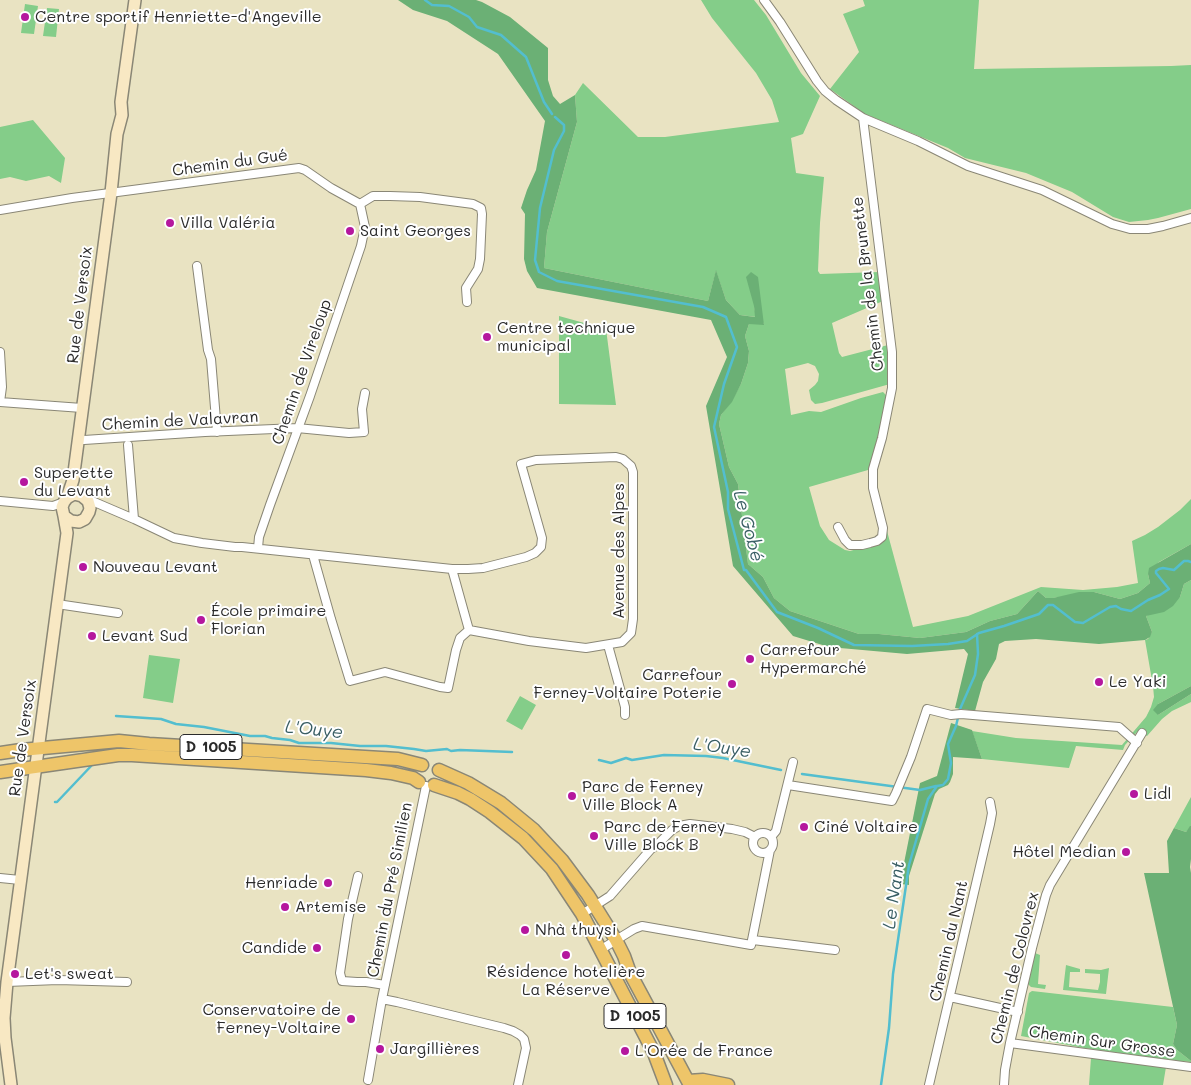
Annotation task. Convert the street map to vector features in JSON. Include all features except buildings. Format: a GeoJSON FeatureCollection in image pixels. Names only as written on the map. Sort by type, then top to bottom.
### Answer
{"type":"FeatureCollection","features":[{"type":"Feature","properties":{"kind":"main road","name":"Rue de Versoix"},"geometry":{"type":"LineString","coordinates":[[11,1085],[4,1067],[4,1018],[7,982],[67,533],[62,507],[73,480],[117,134],[122,116],[121,102],[135,0]]}},
{"type":"Feature","properties":{"kind":"main road"},"geometry":{"type":"LineString","coordinates":[[67,533],[89,512],[89,504],[76,488],[73,480]]}},
{"type":"Feature","properties":{"kind":"main road"},"geometry":{"type":"LineString","coordinates":[[83,497],[74,494],[62,507],[71,521],[83,519]]}},
{"type":"Feature","properties":{"kind":"main road","name":"D 1005"},"geometry":{"type":"LineString","coordinates":[[0,753],[119,741],[398,759],[422,765],[433,763],[439,770],[486,793],[514,812],[551,847],[568,867],[616,940],[630,972],[689,1083],[703,1080],[728,1085]]}},
{"type":"Feature","properties":{"kind":"main road","name":"D 1005"},"geometry":{"type":"LineString","coordinates":[[0,772],[118,755],[132,755],[366,770],[391,773],[452,790],[490,812],[516,832],[552,869],[582,914],[654,1053],[666,1085]]}},
{"type":"Feature","properties":{"kind":"main road"},"geometry":{"type":"LineString","coordinates":[[422,765],[419,767],[416,775],[426,784],[440,779],[439,770]]}},
{"type":"Feature","properties":{"kind":"street"},"geometry":{"type":"LineString","coordinates":[[764,0],[825,91],[862,118],[918,141],[968,166],[1042,190],[1112,224],[1130,229],[1148,229],[1191,218]]}},
{"type":"Feature","properties":{"kind":"street","name":"Chemin de la Brunette"},"geometry":{"type":"LineString","coordinates":[[838,527],[845,540],[850,544],[862,545],[877,541],[882,537],[883,528],[873,488],[873,469],[882,438],[892,388],[891,344],[862,118]]}},
{"type":"Feature","properties":{"kind":"street","name":"Chemin du Gué"},"geometry":{"type":"LineString","coordinates":[[0,210],[299,168],[360,204]]}},
{"type":"Feature","properties":{"kind":"street"},"geometry":{"type":"LineString","coordinates":[[360,204],[373,196],[400,196],[473,204],[481,208],[480,259],[478,269],[466,288],[467,302]]}},
{"type":"Feature","properties":{"kind":"street","name":"Chemin de Vireloup"},"geometry":{"type":"LineString","coordinates":[[258,548],[262,529],[361,246],[365,227],[360,204]]}},
{"type":"Feature","properties":{"kind":"street"},"geometry":{"type":"LineString","coordinates":[[197,266],[208,350],[211,359],[217,432]]}},
{"type":"Feature","properties":{"kind":"street"},"geometry":{"type":"LineString","coordinates":[[0,352],[2,387],[0,402],[82,408]]}},
{"type":"Feature","properties":{"kind":"street","name":"Chemin de Valavran"},"geometry":{"type":"LineString","coordinates":[[78,439],[297,428],[349,433],[364,432],[362,410],[365,393]]}},
{"type":"Feature","properties":{"kind":"street"},"geometry":{"type":"LineString","coordinates":[[128,445],[134,519]]}},
{"type":"Feature","properties":{"kind":"street","name":"Avenue des Alpes"},"geometry":{"type":"LineString","coordinates":[[83,497],[174,538],[202,543],[452,569],[482,568],[526,557],[535,553],[541,547],[542,538],[521,464],[536,460],[616,457],[623,459],[632,466],[633,619],[631,633],[622,642],[577,648],[469,630]]}},
{"type":"Feature","properties":{"kind":"street"},"geometry":{"type":"LineString","coordinates":[[0,501],[62,507]]}},
{"type":"Feature","properties":{"kind":"street"},"geometry":{"type":"LineString","coordinates":[[83,519],[98,509],[109,508]]}},
{"type":"Feature","properties":{"kind":"street"},"geometry":{"type":"LineString","coordinates":[[313,555],[350,681],[385,672],[448,688],[460,638],[469,630],[452,569]]}},
{"type":"Feature","properties":{"kind":"street"},"geometry":{"type":"LineString","coordinates":[[58,604],[118,612]]}},
{"type":"Feature","properties":{"kind":"street"},"geometry":{"type":"LineString","coordinates":[[608,645],[625,706],[625,714]]}},
{"type":"Feature","properties":{"kind":"street"},"geometry":{"type":"LineString","coordinates":[[788,785],[892,801],[921,729],[927,709],[951,715],[1119,727],[1137,743]]}},
{"type":"Feature","properties":{"kind":"street","name":"Chemin de Colovrex"},"geometry":{"type":"LineString","coordinates":[[1004,1085],[1010,1043],[1046,895],[1050,885],[1142,733]]}},
{"type":"Feature","properties":{"kind":"street"},"geometry":{"type":"LineString","coordinates":[[771,837],[776,831],[793,762]]}},
{"type":"Feature","properties":{"kind":"street","name":"Chemin du Pré Similien"},"geometry":{"type":"LineString","coordinates":[[368,1080],[382,999],[426,784]]}},
{"type":"Feature","properties":{"kind":"street","name":"Chemin du Nant"},"geometry":{"type":"LineString","coordinates":[[929,1085],[990,824],[992,813],[990,802]]}},
{"type":"Feature","properties":{"kind":"street"},"geometry":{"type":"LineString","coordinates":[[582,914],[614,892],[652,848],[679,826],[690,824],[732,830],[745,832],[755,837]]}},
{"type":"Feature","properties":{"kind":"street"},"geometry":{"type":"LineString","coordinates":[[752,942],[770,850],[773,845],[769,834],[758,834],[753,842],[756,850],[764,853],[770,850]]}},
{"type":"Feature","properties":{"kind":"street"},"geometry":{"type":"LineString","coordinates":[[358,876],[348,919],[340,973],[342,980],[385,984]]}},
{"type":"Feature","properties":{"kind":"street"},"geometry":{"type":"LineString","coordinates":[[0,878],[20,880]]}},
{"type":"Feature","properties":{"kind":"street"},"geometry":{"type":"LineString","coordinates":[[600,950],[634,928],[642,926],[752,942],[835,950]]}},
{"type":"Feature","properties":{"kind":"street"},"geometry":{"type":"LineString","coordinates":[[7,982],[58,980],[126,982]]}},
{"type":"Feature","properties":{"kind":"street"},"geometry":{"type":"LineString","coordinates":[[950,996],[1018,1012]]}},
{"type":"Feature","properties":{"kind":"street"},"geometry":{"type":"LineString","coordinates":[[382,999],[504,1028],[520,1035],[524,1039],[526,1048],[518,1085]]}},
{"type":"Feature","properties":{"kind":"street","name":"Chemin Sur Grosse"},"geometry":{"type":"LineString","coordinates":[[1010,1043],[1191,1067]]}},
{"type":"Feature","properties":{"kind":"green space"},"geometry":{"type":"Polygon","coordinates":[[[398,0],[476,0],[510,17],[548,48],[548,80],[553,96],[560,104],[575,95],[577,122],[547,232],[544,268],[708,301],[716,270],[726,300],[740,315],[755,317],[746,277],[751,272],[758,277],[764,325],[749,324],[745,336],[749,351],[748,363],[741,384],[732,402],[721,415],[719,424],[729,467],[738,484],[748,564],[763,577],[774,598],[790,611],[859,634],[920,638],[966,632],[990,621],[1017,614],[1038,591],[1046,598],[1079,592],[1094,592],[1120,599],[1138,593],[1150,583],[1149,568],[1191,544],[1191,580],[1184,584],[1180,597],[1173,606],[1164,612],[1146,616],[1152,632],[1150,637],[1145,640],[1099,644],[1036,639],[1005,641],[999,644],[996,659],[983,682],[975,711],[955,708],[968,654],[964,649],[907,654],[829,647],[793,636],[733,566],[706,406],[727,357],[711,320],[537,288],[527,271],[524,259],[525,214],[521,208],[536,170],[545,121],[498,54],[447,21],[413,10],[398,0]]]}},
{"type":"Feature","properties":{"kind":"green space"},"geometry":{"type":"Polygon","coordinates":[[[701,0],[754,0],[766,15],[801,73],[820,96],[803,134],[791,138],[796,173],[824,177],[818,271],[820,274],[879,272],[883,301],[832,323],[839,353],[842,357],[888,345],[890,384],[815,404],[811,400],[809,390],[818,381],[819,374],[815,366],[808,363],[785,369],[791,415],[809,411],[821,412],[883,392],[888,397],[872,463],[868,470],[809,487],[820,526],[829,540],[850,551],[884,539],[887,531],[913,627],[968,616],[1041,587],[1083,590],[1138,583],[1132,541],[1158,527],[1191,499],[1191,544],[1159,562],[1148,574],[1150,583],[1138,593],[1120,599],[1094,592],[1046,598],[1038,591],[1017,614],[990,621],[966,632],[920,638],[859,634],[790,611],[774,598],[763,577],[748,564],[738,484],[729,467],[719,424],[721,415],[741,384],[748,363],[749,351],[745,336],[749,324],[764,324],[754,306],[756,317],[740,315],[726,300],[716,271],[708,301],[544,268],[547,232],[577,122],[575,95],[583,83],[638,137],[665,137],[779,122],[772,100],[756,73],[712,18],[701,0]]]}},
{"type":"Feature","properties":{"kind":"green space"},"geometry":{"type":"Polygon","coordinates":[[[863,0],[979,0],[974,69],[1191,65],[1191,209],[1158,218],[1129,222],[1113,217],[1072,192],[1026,173],[965,158],[948,148],[865,114],[830,89],[859,52],[843,14],[865,6],[863,0]]]}},
{"type":"Feature","properties":{"kind":"green space"},"geometry":{"type":"Polygon","coordinates":[[[25,4],[38,6],[34,34],[21,33],[25,4]]]}},
{"type":"Feature","properties":{"kind":"green space"},"geometry":{"type":"Polygon","coordinates":[[[47,8],[59,9],[56,37],[43,36],[47,8]]]}},
{"type":"Feature","properties":{"kind":"green space"},"geometry":{"type":"Polygon","coordinates":[[[33,120],[65,158],[61,183],[49,176],[26,181],[10,177],[0,179],[0,127],[33,120]]]}},
{"type":"Feature","properties":{"kind":"green space"},"geometry":{"type":"Polygon","coordinates":[[[559,316],[606,329],[616,405],[559,404],[559,316]]]}},
{"type":"Feature","properties":{"kind":"green space"},"geometry":{"type":"Polygon","coordinates":[[[1191,580],[1191,686],[1158,704],[1158,715],[1191,694],[1191,702],[1172,711],[1147,736],[1138,731],[1125,745],[1123,750],[1076,746],[1069,768],[982,759],[972,731],[1016,738],[1122,745],[1146,717],[1154,697],[1145,640],[1148,639],[1152,632],[1146,616],[1180,597],[1184,584],[1191,580]]]}},
{"type":"Feature","properties":{"kind":"green space"},"geometry":{"type":"Polygon","coordinates":[[[149,655],[180,659],[173,703],[143,698],[149,655]]]}},
{"type":"Feature","properties":{"kind":"green space"},"geometry":{"type":"Polygon","coordinates":[[[1191,686],[1191,694],[1158,715],[1153,710],[1158,704],[1191,686]]]}},
{"type":"Feature","properties":{"kind":"green space"},"geometry":{"type":"Polygon","coordinates":[[[520,696],[536,705],[522,730],[506,721],[520,696]]]}},
{"type":"Feature","properties":{"kind":"green space"},"geometry":{"type":"Polygon","coordinates":[[[951,723],[972,730],[982,759],[953,757],[953,774],[948,785],[939,789],[935,794],[909,876],[909,885],[901,884],[920,783],[937,776],[951,723]]]}},
{"type":"Feature","properties":{"kind":"green space"},"geometry":{"type":"Polygon","coordinates":[[[1191,797],[1191,826],[1186,832],[1174,828],[1191,797]]]}},
{"type":"Feature","properties":{"kind":"green space"},"geometry":{"type":"Polygon","coordinates":[[[1190,826],[1191,1061],[1177,1050],[1173,1044],[1177,1025],[1144,873],[1169,873],[1167,841],[1174,828],[1186,832],[1190,826]]]}},
{"type":"Feature","properties":{"kind":"green space"},"geometry":{"type":"Polygon","coordinates":[[[1035,953],[1040,955],[1038,984],[1046,985],[1045,989],[1031,987],[1028,984],[1035,953]]]}},
{"type":"Feature","properties":{"kind":"green space"},"geometry":{"type":"Polygon","coordinates":[[[1066,965],[1080,969],[1080,972],[1070,972],[1069,987],[1098,990],[1100,974],[1085,973],[1085,969],[1101,970],[1109,968],[1106,994],[1063,990],[1066,965]]]}},
{"type":"Feature","properties":{"kind":"green space"},"geometry":{"type":"Polygon","coordinates":[[[1032,991],[1173,1007],[1177,1025],[1173,1044],[1191,1062],[1084,1048],[1021,1036],[1029,993],[1032,991]]]}},
{"type":"Feature","properties":{"kind":"green space"},"geometry":{"type":"Polygon","coordinates":[[[1091,1058],[1166,1067],[1163,1085],[1089,1085],[1091,1058]]]}},
{"type":"Feature","properties":{"kind":"waterway","name":"Le Gobé"},"geometry":{"type":"LineString","coordinates":[[425,0],[432,5],[449,6],[469,17],[477,27],[501,35],[526,57],[544,102],[552,114]]}},
{"type":"Feature","properties":{"kind":"waterway","name":"Le Gobé"},"geometry":{"type":"LineString","coordinates":[[555,117],[564,125],[564,131],[554,150],[540,208],[535,260],[539,272],[557,281],[703,307],[726,317],[737,347],[724,384],[714,427],[728,492],[728,509],[744,570],[746,570],[777,612],[854,645],[912,646],[948,644],[967,641],[979,633],[1039,614],[1048,605],[1053,605],[1075,622],[1083,623],[1110,607],[1116,606],[1131,611],[1169,589],[1156,571],[1163,568],[1174,570],[1184,561],[1191,562]]}},
{"type":"Feature","properties":{"kind":"waterway","name":"Le Nant"},"geometry":{"type":"LineString","coordinates":[[881,1085],[889,1028],[893,974],[909,865],[928,799],[937,786],[943,785],[948,779],[951,763],[948,744],[956,726],[960,709],[975,675],[978,654],[977,634]]}},
{"type":"Feature","properties":{"kind":"waterway","name":"L'Ouye"},"geometry":{"type":"LineString","coordinates":[[116,716],[161,719],[176,724],[204,727],[250,736],[265,736],[299,743],[386,746],[426,751],[447,749],[451,751],[512,752]]}},
{"type":"Feature","properties":{"kind":"waterway","name":"L'Ouye"},"geometry":{"type":"LineString","coordinates":[[599,760],[611,763],[626,758],[632,760],[664,755],[706,756],[781,770]]}},
{"type":"Feature","properties":{"kind":"waterway","name":"L'Ouye"},"geometry":{"type":"LineString","coordinates":[[55,802],[93,764]]}},
{"type":"Feature","properties":{"kind":"waterway","name":"L'Ouye"},"geometry":{"type":"LineString","coordinates":[[802,774],[920,790],[936,786]]}},
{"type":"Feature","properties":{"kind":"place","name":"Centre sportif Henriette-d'Angeville"},"geometry":{"type":"Point","coordinates":[25,17]}},
{"type":"Feature","properties":{"kind":"place","name":"Villa Valéria"},"geometry":{"type":"Point","coordinates":[170,223]}},
{"type":"Feature","properties":{"kind":"place","name":"Saint Georges"},"geometry":{"type":"Point","coordinates":[350,231]}},
{"type":"Feature","properties":{"kind":"place","name":"Centre technique municipal"},"geometry":{"type":"Point","coordinates":[487,337]}},
{"type":"Feature","properties":{"kind":"place","name":"Superette du Levant"},"geometry":{"type":"Point","coordinates":[24,482]}},
{"type":"Feature","properties":{"kind":"place","name":"Nouveau Levant"},"geometry":{"type":"Point","coordinates":[83,567]}},
{"type":"Feature","properties":{"kind":"place","name":"École primaire Florian"},"geometry":{"type":"Point","coordinates":[201,620]}},
{"type":"Feature","properties":{"kind":"place","name":"Levant Sud"},"geometry":{"type":"Point","coordinates":[92,636]}},
{"type":"Feature","properties":{"kind":"place","name":"Carrefour Hypermarché"},"geometry":{"type":"Point","coordinates":[750,659]}},
{"type":"Feature","properties":{"kind":"place","name":"Le Yaki"},"geometry":{"type":"Point","coordinates":[1099,682]}},
{"type":"Feature","properties":{"kind":"place","name":"Carrefour Ferney-Voltaire Poterie"},"geometry":{"type":"Point","coordinates":[732,684]}},
{"type":"Feature","properties":{"kind":"place","name":"Lidl"},"geometry":{"type":"Point","coordinates":[1134,794]}},
{"type":"Feature","properties":{"kind":"place","name":"Parc de Ferney Ville Block A"},"geometry":{"type":"Point","coordinates":[572,796]}},
{"type":"Feature","properties":{"kind":"place","name":"Ciné Voltaire"},"geometry":{"type":"Point","coordinates":[804,827]}},
{"type":"Feature","properties":{"kind":"place","name":"Parc de Ferney Ville Block B"},"geometry":{"type":"Point","coordinates":[594,836]}},
{"type":"Feature","properties":{"kind":"place","name":"Hôtel Median"},"geometry":{"type":"Point","coordinates":[1126,852]}},
{"type":"Feature","properties":{"kind":"place","name":"Henriade"},"geometry":{"type":"Point","coordinates":[328,883]}},
{"type":"Feature","properties":{"kind":"place","name":"Artemise"},"geometry":{"type":"Point","coordinates":[285,907]}},
{"type":"Feature","properties":{"kind":"place","name":"Nhà thuysi"},"geometry":{"type":"Point","coordinates":[525,930]}},
{"type":"Feature","properties":{"kind":"place","name":"Candide"},"geometry":{"type":"Point","coordinates":[317,948]}},
{"type":"Feature","properties":{"kind":"place","name":"Résidence hotelière La Réserve"},"geometry":{"type":"Point","coordinates":[566,955]}},
{"type":"Feature","properties":{"kind":"place","name":"Let's sweat"},"geometry":{"type":"Point","coordinates":[15,974]}},
{"type":"Feature","properties":{"kind":"place","name":"Conservatoire de Ferney-Voltaire"},"geometry":{"type":"Point","coordinates":[351,1019]}},
{"type":"Feature","properties":{"kind":"place","name":"Jargillières"},"geometry":{"type":"Point","coordinates":[380,1049]}},
{"type":"Feature","properties":{"kind":"place","name":"L'Orée de France"},"geometry":{"type":"Point","coordinates":[625,1051]}}]}
